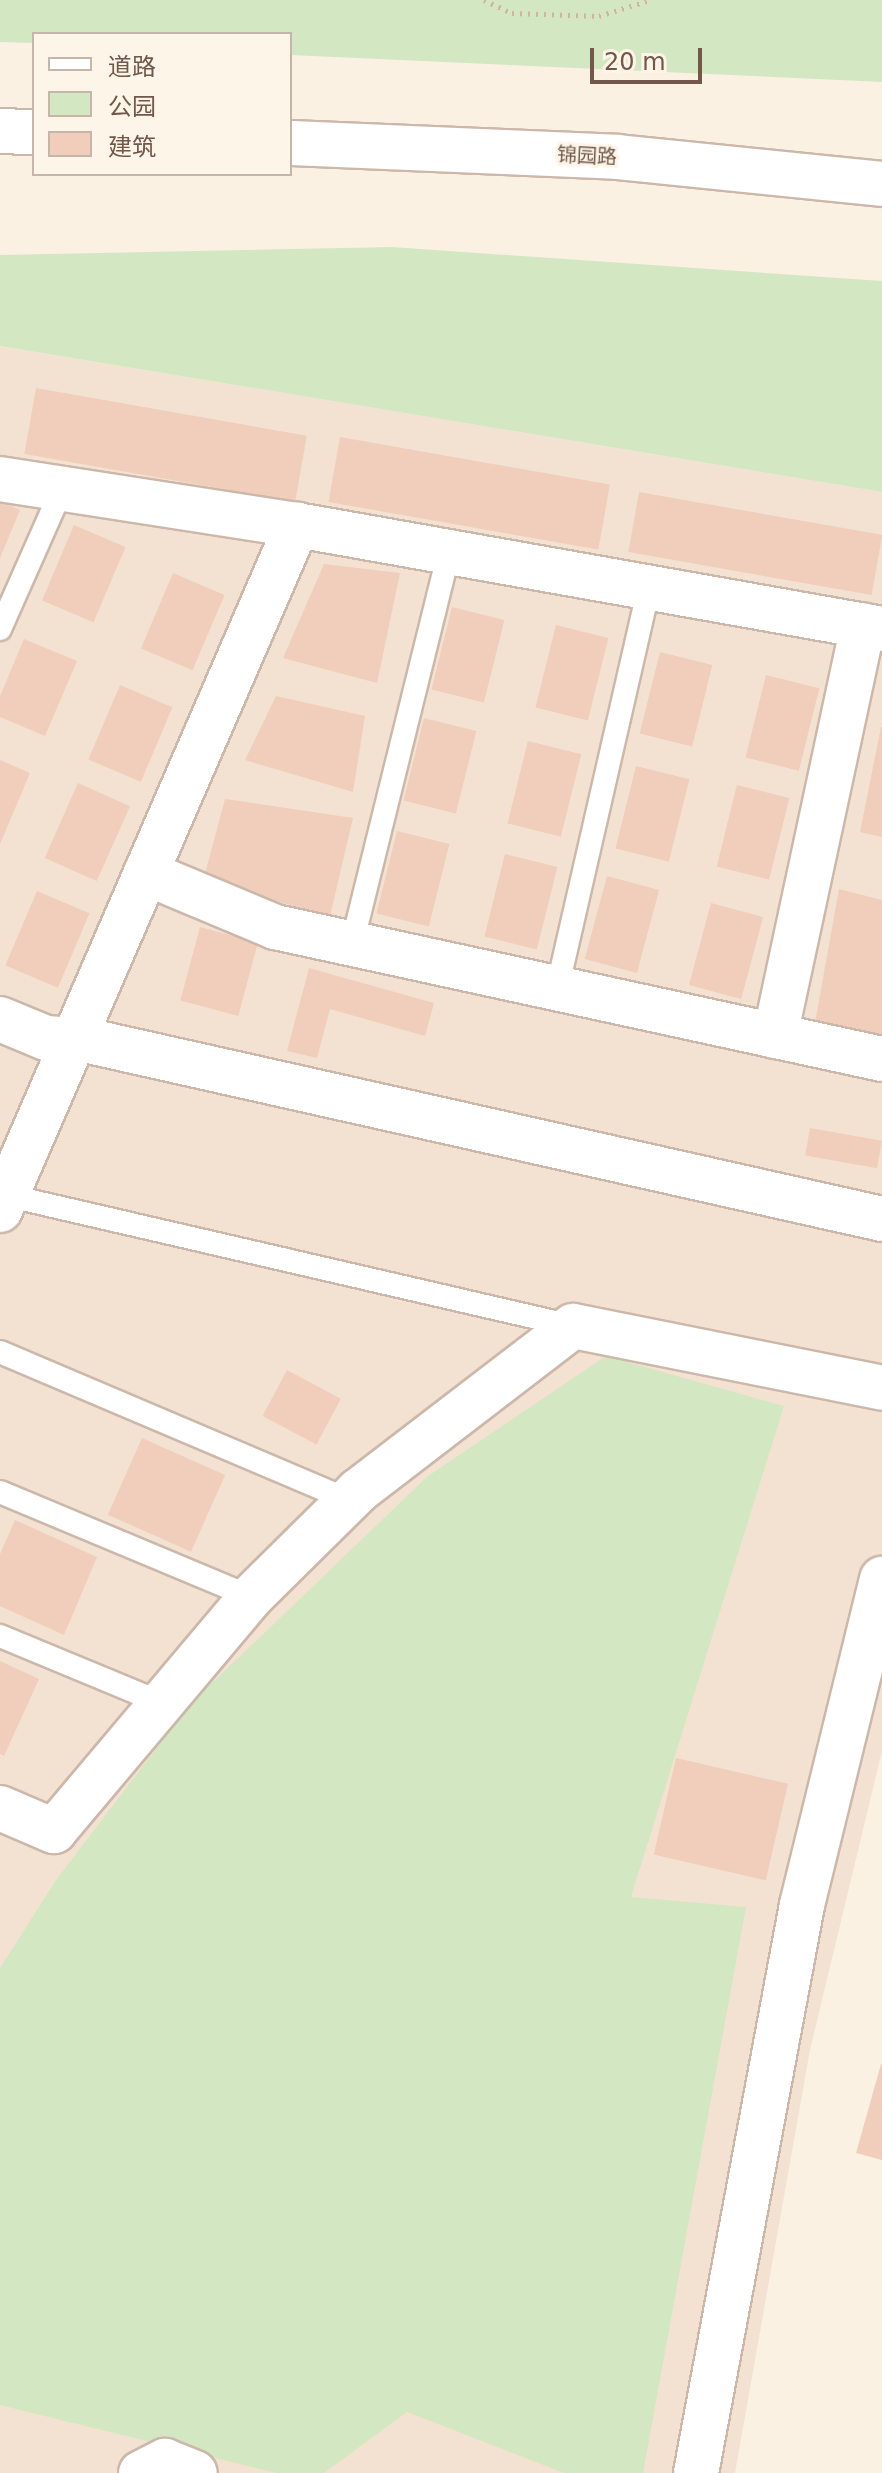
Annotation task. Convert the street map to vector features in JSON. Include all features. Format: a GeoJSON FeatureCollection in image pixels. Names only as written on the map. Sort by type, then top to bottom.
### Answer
{"type":"FeatureCollection","features":[{"type":"Feature","properties":{"kind":"street"},"geometry":{"type":"LineString","coordinates":[[0,131],[32,132]]}},
{"type":"Feature","properties":{"kind":"street","name":"锦园路"},"geometry":{"type":"LineString","coordinates":[[292,143],[618,157],[882,184]]}},
{"type":"Feature","properties":{"kind":"street"},"geometry":{"type":"LineString","coordinates":[[0,479],[297,525],[872,627],[775,1036]]}},
{"type":"Feature","properties":{"kind":"street"},"geometry":{"type":"LineString","coordinates":[[2,1200],[297,525]]}},
{"type":"Feature","properties":{"kind":"street"},"geometry":{"type":"LineString","coordinates":[[146,873],[275,927],[882,1059]]}},
{"type":"Feature","properties":{"kind":"street"},"geometry":{"type":"LineString","coordinates":[[0,1019],[46,1038],[74,1040],[882,1219]]}},
{"type":"Feature","properties":{"kind":"street"},"geometry":{"type":"LineString","coordinates":[[0,1808],[54,1831],[159,1702],[251,1597],[349,1500],[573,1326],[882,1388]]}},
{"type":"Feature","properties":{"kind":"street"},"geometry":{"type":"LineString","coordinates":[[696,2473],[802,1905],[882,1579]]}},
{"type":"Feature","properties":{"kind":"street"},"geometry":{"type":"LineString","coordinates":[[141,2473],[165,2461],[187,2471]]}},
{"type":"Feature","properties":{"kind":"lane"},"geometry":{"type":"LineString","coordinates":[[0,629],[62,489]]}},
{"type":"Feature","properties":{"kind":"lane"},"geometry":{"type":"LineString","coordinates":[[352,944],[449,552]]}},
{"type":"Feature","properties":{"kind":"lane"},"geometry":{"type":"LineString","coordinates":[[557,989],[649,586]]}},
{"type":"Feature","properties":{"kind":"lane"},"geometry":{"type":"LineString","coordinates":[[2,1200],[573,1326]]}},
{"type":"Feature","properties":{"kind":"lane"},"geometry":{"type":"LineString","coordinates":[[0,1352],[349,1500]]}},
{"type":"Feature","properties":{"kind":"lane"},"geometry":{"type":"LineString","coordinates":[[0,1492],[251,1597]]}},
{"type":"Feature","properties":{"kind":"lane"},"geometry":{"type":"LineString","coordinates":[[0,1636],[159,1702]]}},
{"type":"Feature","properties":{"kind":"path"},"geometry":{"type":"LineString","coordinates":[[484,0],[512,13],[599,16],[650,0]]}},
{"type":"Feature","properties":{"kind":"shaded area"},"geometry":{"type":"Polygon","coordinates":[[[0,346],[882,492],[882,1751],[810,2050],[735,2473],[0,2473],[0,346]]]}},
{"type":"Feature","properties":{"kind":"green space"},"geometry":{"type":"Polygon","coordinates":[[[0,0],[882,0],[882,82],[292,55],[292,32],[32,32],[32,43],[0,42],[0,0]]]}},
{"type":"Feature","properties":{"kind":"green space"},"geometry":{"type":"Polygon","coordinates":[[[392,247],[882,281],[882,492],[0,346],[0,255],[392,247]]]}},
{"type":"Feature","properties":{"kind":"green space"},"geometry":{"type":"Polygon","coordinates":[[[606,1356],[784,1406],[631,1897],[746,1907],[643,2473],[564,2473],[407,2412],[324,2473],[276,2473],[0,2405],[0,1968],[56,1880],[191,1703],[428,1476],[606,1356]]]}},
{"type":"Feature","properties":{"kind":"building"},"geometry":{"type":"Polygon","coordinates":[[[36,388],[307,436],[295,502],[24,454],[36,388]]]}},
{"type":"Feature","properties":{"kind":"building"},"geometry":{"type":"Polygon","coordinates":[[[340,437],[610,485],[598,550],[329,502],[340,437]]]}},
{"type":"Feature","properties":{"kind":"building"},"geometry":{"type":"Polygon","coordinates":[[[639,492],[882,535],[872,595],[628,552],[639,492]]]}},
{"type":"Feature","properties":{"kind":"building"},"geometry":{"type":"Polygon","coordinates":[[[0,501],[20,510],[0,558],[0,501]]]}},
{"type":"Feature","properties":{"kind":"building"},"geometry":{"type":"Polygon","coordinates":[[[74,525],[126,547],[94,622],[42,600],[74,525]]]}},
{"type":"Feature","properties":{"kind":"building"},"geometry":{"type":"Polygon","coordinates":[[[324,564],[400,573],[377,683],[283,658],[324,564]]]}},
{"type":"Feature","properties":{"kind":"building"},"geometry":{"type":"Polygon","coordinates":[[[173,573],[225,595],[193,670],[141,648],[173,573]]]}},
{"type":"Feature","properties":{"kind":"building"},"geometry":{"type":"Polygon","coordinates":[[[452,607],[504,620],[484,703],[431,689],[452,607]]]}},
{"type":"Feature","properties":{"kind":"building"},"geometry":{"type":"Polygon","coordinates":[[[556,625],[608,638],[588,721],[535,707],[556,625]]]}},
{"type":"Feature","properties":{"kind":"building"},"geometry":{"type":"Polygon","coordinates":[[[24,639],[77,661],[45,736],[0,717],[0,696],[24,639]]]}},
{"type":"Feature","properties":{"kind":"building"},"geometry":{"type":"Polygon","coordinates":[[[660,652],[712,665],[692,747],[640,734],[660,652]]]}},
{"type":"Feature","properties":{"kind":"building"},"geometry":{"type":"Polygon","coordinates":[[[766,675],[819,688],[799,771],[745,757],[766,675]]]}},
{"type":"Feature","properties":{"kind":"building"},"geometry":{"type":"Polygon","coordinates":[[[120,685],[172,707],[141,782],[88,760],[120,685]]]}},
{"type":"Feature","properties":{"kind":"building"},"geometry":{"type":"Polygon","coordinates":[[[276,696],[365,716],[353,792],[245,760],[276,696]]]}},
{"type":"Feature","properties":{"kind":"building"},"geometry":{"type":"Polygon","coordinates":[[[424,718],[476,731],[456,814],[403,800],[424,718]]]}},
{"type":"Feature","properties":{"kind":"building"},"geometry":{"type":"Polygon","coordinates":[[[882,727],[882,837],[860,832],[882,727]]]}},
{"type":"Feature","properties":{"kind":"building"},"geometry":{"type":"Polygon","coordinates":[[[528,741],[581,754],[561,837],[507,823],[528,741]]]}},
{"type":"Feature","properties":{"kind":"building"},"geometry":{"type":"Polygon","coordinates":[[[0,760],[30,773],[0,844],[0,760]]]}},
{"type":"Feature","properties":{"kind":"building"},"geometry":{"type":"Polygon","coordinates":[[[636,766],[689,779],[669,862],[615,848],[636,766]]]}},
{"type":"Feature","properties":{"kind":"building"},"geometry":{"type":"Polygon","coordinates":[[[78,783],[130,806],[97,881],[45,858],[78,783]]]}},
{"type":"Feature","properties":{"kind":"building"},"geometry":{"type":"Polygon","coordinates":[[[737,785],[789,798],[769,880],[717,867],[737,785]]]}},
{"type":"Feature","properties":{"kind":"building"},"geometry":{"type":"Polygon","coordinates":[[[225,799],[353,818],[330,916],[203,881],[225,799]]]}},
{"type":"Feature","properties":{"kind":"building"},"geometry":{"type":"Polygon","coordinates":[[[397,831],[449,844],[429,927],[376,913],[397,831]]]}},
{"type":"Feature","properties":{"kind":"building"},"geometry":{"type":"Polygon","coordinates":[[[505,854],[557,867],[537,950],[484,936],[505,854]]]}},
{"type":"Feature","properties":{"kind":"building"},"geometry":{"type":"Polygon","coordinates":[[[607,876],[659,890],[637,973],[585,959],[607,876]]]}},
{"type":"Feature","properties":{"kind":"building"},"geometry":{"type":"Polygon","coordinates":[[[839,889],[882,900],[882,1037],[815,1023],[839,889]]]}},
{"type":"Feature","properties":{"kind":"building"},"geometry":{"type":"Polygon","coordinates":[[[37,891],[89,913],[58,988],[5,966],[37,891]]]}},
{"type":"Feature","properties":{"kind":"building"},"geometry":{"type":"Polygon","coordinates":[[[711,903],[763,917],[741,999],[689,985],[711,903]]]}},
{"type":"Feature","properties":{"kind":"building"},"geometry":{"type":"Polygon","coordinates":[[[200,927],[258,943],[238,1016],[180,1000],[200,927]]]}},
{"type":"Feature","properties":{"kind":"building"},"geometry":{"type":"Polygon","coordinates":[[[309,968],[434,1003],[425,1036],[330,1009],[317,1058],[287,1051],[309,968]]]}},
{"type":"Feature","properties":{"kind":"building"},"geometry":{"type":"Polygon","coordinates":[[[810,1128],[882,1141],[877,1168],[805,1156],[810,1128]]]}},
{"type":"Feature","properties":{"kind":"building"},"geometry":{"type":"Polygon","coordinates":[[[287,1370],[341,1399],[316,1445],[263,1416],[287,1370]]]}},
{"type":"Feature","properties":{"kind":"building"},"geometry":{"type":"Polygon","coordinates":[[[142,1438],[225,1475],[191,1552],[108,1515],[142,1438]]]}},
{"type":"Feature","properties":{"kind":"building"},"geometry":{"type":"Polygon","coordinates":[[[15,1520],[97,1557],[64,1635],[0,1606],[0,1554],[15,1520]]]}},
{"type":"Feature","properties":{"kind":"building"},"geometry":{"type":"Polygon","coordinates":[[[0,1661],[39,1679],[4,1756],[0,1754],[0,1661]]]}},
{"type":"Feature","properties":{"kind":"building"},"geometry":{"type":"Polygon","coordinates":[[[676,1758],[788,1784],[766,1880],[654,1854],[676,1758]]]}},
{"type":"Feature","properties":{"kind":"building"},"geometry":{"type":"Polygon","coordinates":[[[882,2064],[882,2160],[856,2153],[882,2064]]]}}]}
